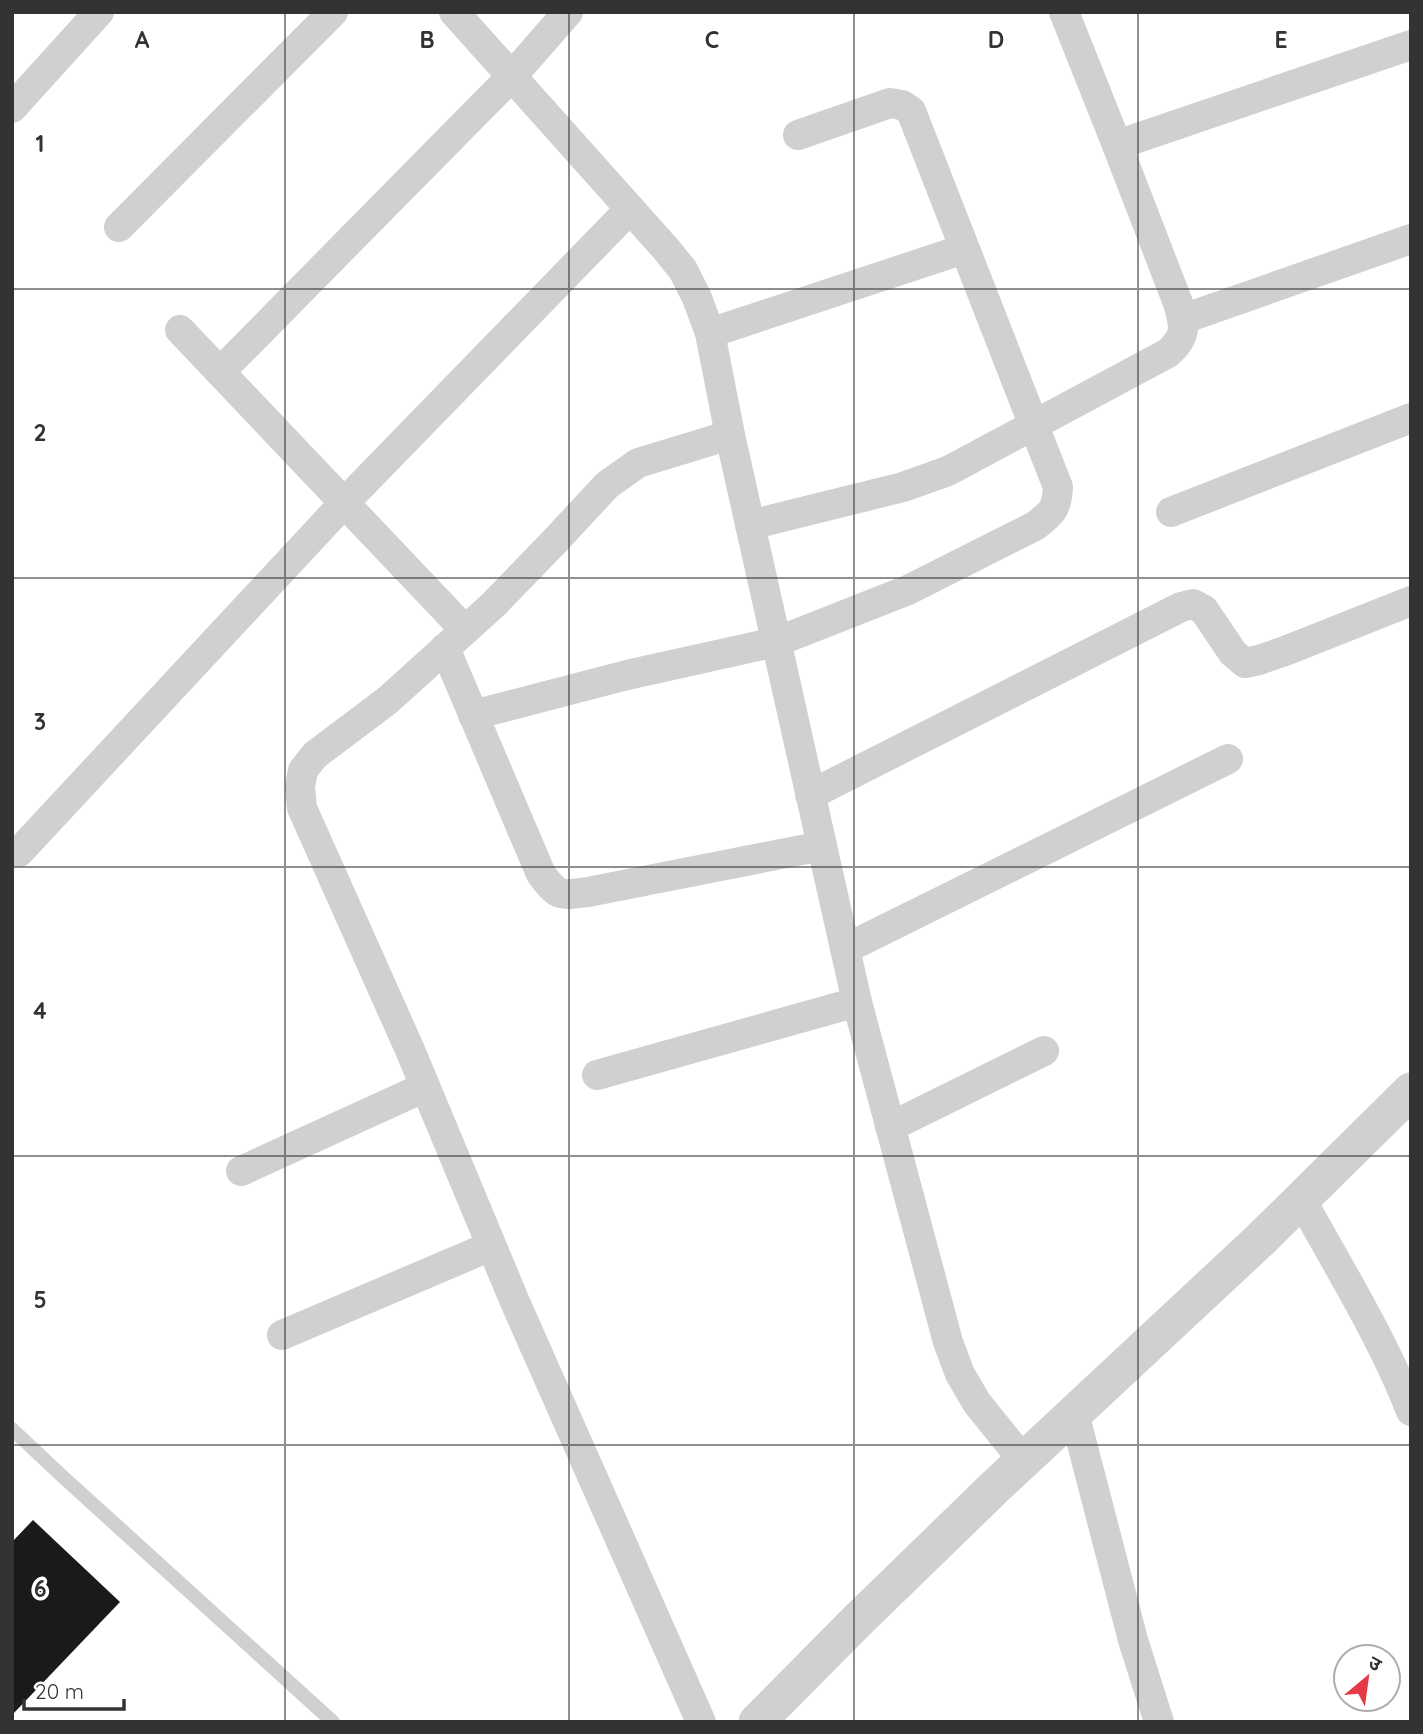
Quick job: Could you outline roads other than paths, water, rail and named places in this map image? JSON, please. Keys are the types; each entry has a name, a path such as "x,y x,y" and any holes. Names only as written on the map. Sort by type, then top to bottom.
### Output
{"street":[{"path":"12,107 99,12"},
{"path":"119,227 333,12"},
{"path":"454,12 683,270 697,298 710,333 730,435 857,1002 948,1342 960,1374 977,1403 1023,1460"},
{"path":"220,372 512,76 568,12"},
{"path":"750,525 904,487 948,471 1168,353 1180,342 1183,319 1178,303 1063,12"},
{"path":"1117,145 1411,45"},
{"path":"473,715 627,675 776,642 908,590 1035,526 1049,515 1057,503 1058,487 911,111 902,105 890,103 798,135"},
{"path":"19,852 345,502 630,209"},
{"path":"1183,319 1411,239"},
{"path":"710,333 964,249"},
{"path":"180,330 345,502 455,639 473,715 541,874 553,890 564,895 601,890 822,846"},
{"path":"1171,512 1411,418"},
{"path":"701,1722 302,808 300,787 303,770 315,755 388,700 494,604 607,485 638,463 730,435"},
{"path":"810,795 1181,607 1193,604 1204,610 1233,653 1245,663 1285,651 1411,601"},
{"path":"845,949 1228,759"},
{"path":"597,1075 857,1002"},
{"path":"890,1127 1044,1051"},
{"path":"241,1171 425,1087"},
{"path":"757,1722 1023,1460 1260,1240 1411,1091"},
{"path":"1301,1199 1357,1299 1411,1411"},
{"path":"282,1335 491,1246"},
{"path":"1074,1413 1133,1640 1158,1722"}],"lane":[{"path":"12,1429 333,1722"}]}
